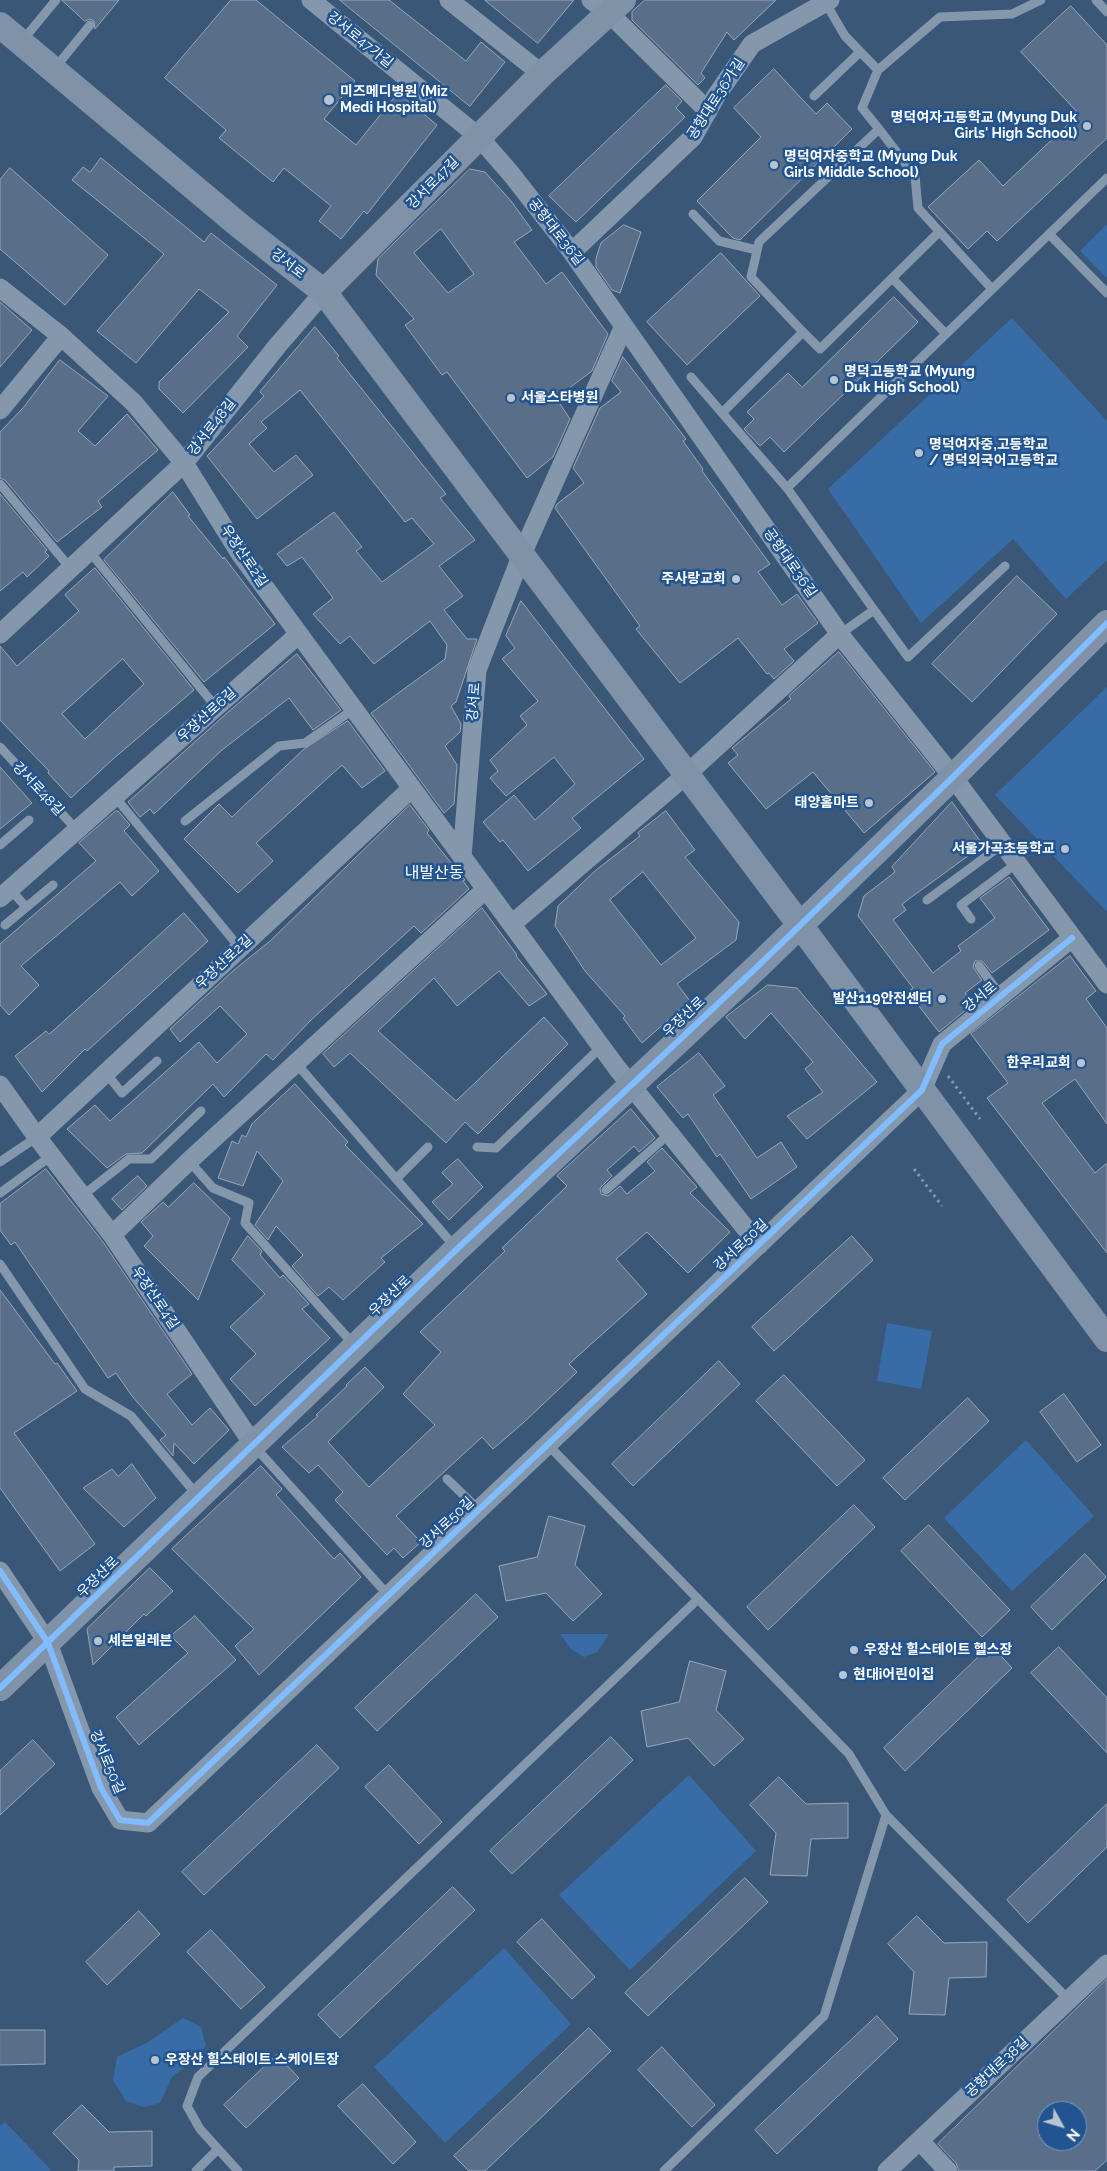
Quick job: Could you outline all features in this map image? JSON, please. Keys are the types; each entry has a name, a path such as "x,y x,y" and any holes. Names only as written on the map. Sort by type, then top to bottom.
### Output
{"street":[{"name":"강서로47가길","path":"311,0 480,137"},
{"path":"449,0 542,74"},
{"name":"공항대로36가길","path":"572,252 694,137 708,111 752,44 826,0"},
{"name":"강서로47길","path":"324,292 480,137 608,4 708,111"},
{"name":"강서로","path":"0,25 240,226 324,292 800,925 1107,1339"},
{"name":"공항대로36길","path":"480,137 572,252 840,634 953,777 1107,984"},
{"name":"우장산로2길","path":"0,288 62,336 134,403 184,463 241,555 630,1085"},
{"name":"강서로48길","path":"0,634 184,463 278,344 324,292"},
{"name":"강서로","path":"462,857 477,670 522,554 624,326"},
{"path":"0,410 62,336"},
{"path":"800,925 953,777 1107,623"},
{"name":"우장산로6길","path":"5,893 299,634"},
{"path":"512,924 687,774 840,634"},
{"name":"우장산로2길","path":"37,1137 412,788"},
{"path":"112,1235 189,1161 486,889"},
{"name":"우장산로","path":"0,1688 456,1249 800,925"},
{"name":"강서로","path":"922,1090 942,1044 1072,938"},
{"name":"우장산로4길","path":"0,1085 51,1156 112,1235 253,1444"},
{"path":"630,1085 759,1245"},
{"name":"강서로50길","path":"48,1643 101,1788 120,1820 148,1823 922,1090"},
{"path":"0,1571 48,1643"},
{"name":"공항대로38길","path":"887,2171 1107,1964"},
{"path":"920,2140 948,2171"}],"lane":[{"path":"21,43 56,0"},
{"path":"826,0 845,36 878,70"},
{"path":"992,289 918,208 915,176 862,108 878,70 940,17 1012,14 1041,0"},
{"path":"1096,0 1107,12"},
{"path":"54,70 90,25"},
{"path":"814,96 860,52"},
{"path":"879,129 759,242 751,276 820,349 939,232"},
{"path":"787,488 1107,178"},
{"path":"693,214 719,240 757,250"},
{"path":"1049,234 1107,293"},
{"path":"892,278 946,334"},
{"path":"722,413 802,332"},
{"path":"691,377 787,488 908,657 1005,566"},
{"path":"0,484 71,569"},
{"path":"90,552 216,707"},
{"path":"840,634 874,610"},
{"path":"185,822 279,746 305,743 354,709"},
{"name":"강서로48길","path":"0,747 77,830"},
{"path":"115,797 239,947"},
{"path":"0,845 29,820"},
{"path":"927,900 1003,844"},
{"path":"971,919 961,905 1017,863"},
{"path":"5,925 53,885"},
{"path":"5,893 26,908"},
{"path":"979,966 1001,996"},
{"path":"477,1147 496,1148 601,1047"},
{"path":"106,1073 122,1093 157,1061"},
{"path":"296,1063 456,1249"},
{"path":"82,1196 129,1159 150,1159 201,1111"},
{"path":"606,1190 669,1134"},
{"path":"0,1162 37,1137"},
{"path":"396,1179 428,1148"},
{"path":"0,1193 51,1156"},
{"path":"189,1161 213,1188 249,1204 245,1223 355,1346"},
{"path":"0,1264 86,1389 131,1416 198,1497"},
{"path":"253,1444 388,1595"},
{"path":"548,1445 849,1754 886,1815 1069,2000"},
{"path":"447,1479 479,1510"},
{"path":"238,2171 200,2129 187,2106 198,2077 698,1599"},
{"path":"664,2171 824,2016 886,1815"},
{"path":"196,2171 217,2150"}],"path":[{"path":"948,1076 980,1119"},
{"path":"914,1169 942,1206"}],"shaded area":[{"path":"1107,224 1107,278 1080,251"},
{"path":"1012,318 1107,421 1107,560 1066,599 1013,539 921,623 828,489"},
{"name":"서울가곡초등학교","path":"1107,687 1107,912 995,795"},
{"path":"887,1323 932,1331 921,1389 877,1381"},
{"path":"1026,1440 1094,1516 1012,1591 944,1518"},
{"path":"560,1634 609,1634 597,1652 584,1657 571,1649"},
{"path":"689,1775 756,1851 630,1970 559,1895"},
{"path":"504,1948 571,2024 445,2143 374,2067"},
{"name":"우장산 힐스테이트 스케이트장","path":"183,2018 201,2027 206,2046 191,2062 172,2077 160,2103 144,2107 126,2101 113,2080 117,2057 148,2042"},
{"path":"5,2122 51,2170 0,2171 0,2126"}],"building":[{"path":"62,0 119,0 95,29 94,21 90,19 85,21"},
{"name":"미즈메디병원 (Miz Medi Hospital)","path":"231,0 256,0 355,81 324,119 356,145 398,93 437,125 367,214 364,211 341,239 319,221 331,206 284,168 273,182 219,138 226,130 165,78"},
{"path":"340,0 389,0 466,61 481,42 505,62 470,106"},
{"path":"485,0 574,0 538,43"},
{"path":"645,0 776,0 734,40 727,32 701,73 705,78 698,85 632,20 632,12"},
{"name":"명덕여자고등학교 (Myung Duk Girls' High School)","path":"1071,6 1107,45 1107,138 997,241 987,231 968,249 928,207 979,160 1003,186 1079,114 1021,52"},
{"name":"명덕여자중학교 (Myung Duk Girls Middle School)","path":"774,69 816,114 827,103 852,129 740,240 733,238 697,201 761,137 734,108"},
{"path":"666,85 682,101 676,108 685,117 576,222 549,196"},
{"path":"101,158 204,242 211,233 277,285 237,336 248,347 183,413 159,389 159,382 229,312 199,289 136,363 97,331 164,254 72,180 83,167 90,172"},
{"path":"10,168 108,255 65,305 0,249 0,180"},
{"path":"470,169 485,172 511,201 532,230 514,242 546,284 562,272 608,334 592,371 556,398 570,419 553,457 527,478 447,372 442,375 405,325 414,319 376,275 378,259","holes":["441,229 474,274 448,293 414,253"]},
{"path":"624,225 641,232 620,293 612,290 596,267 596,258 601,243"},
{"path":"721,253 760,296 687,365 647,322"},
{"name":"명덕고등학교 (Myung Duk High School)","path":"894,297 918,322 784,452 770,437 760,446 744,429 754,419 747,412 788,373 802,387"},
{"path":"0,302 32,330 0,367"},
{"path":"315,327 339,356 337,358 446,494 440,498 475,540 439,566 463,596 444,610 467,639 477,639 456,702 451,706 461,724 460,732 445,746 457,765 454,804 444,813 371,713 445,659 447,645 430,621 374,664 350,636 340,644 313,614 333,598 302,557 287,566 277,554 334,512 362,547 356,551 382,582 434,544 412,518 405,522 300,390 261,422 267,428 249,444 274,472 296,455 313,475 257,519 207,456 264,396 260,392"},
{"path":"623,357 686,439 683,441 703,469 702,471 770,564 758,572 782,605 797,594 818,623 784,649 794,661 774,679 769,673 767,674 738,638 680,683 636,629 640,626 555,508 557,504 584,483 573,468 600,408 621,392 612,381"},
{"path":"60,360 108,396 78,431 95,446 127,414 158,450 98,501 102,507 57,542 5,480 0,478 0,432 23,408"},
{"path":"173,492 190,515 188,516 223,559 224,557 275,624 204,682 104,560"},
{"path":"0,494 47,550 45,552 49,556 27,577 23,572 0,591"},
{"path":"95,568 194,690 113,759 71,798 48,773 49,771 0,720 0,646 17,666 79,611 65,595","holes":["123,659 144,684 85,739 62,714"]},
{"path":"1017,576 1057,614 972,702 932,664"},
{"path":"521,601 644,759 572,818 581,828 528,871 503,840 500,842 483,822 514,795 535,820 575,784 554,757 506,796 490,778 498,771 490,760 527,725 520,716 538,701 502,659 515,648 506,636"},
{"path":"839,652 935,772 864,833 813,772 766,809 728,763 738,755 732,748 791,699 789,696"},
{"path":"297,654 341,710 313,730 289,698 222,750 154,814 150,809 140,817 128,802 227,713"},
{"path":"348,721 385,771 362,788 342,765 256,843 273,861 238,893 184,839 219,804 232,817 304,749"},
{"path":"0,767 32,803 0,829"},
{"path":"952,802 983,845 902,904 906,910 893,920 933,973 961,951 958,946 995,918 980,898 1009,877 1049,930 992,973 982,961 975,961 973,967 982,980 965,993 973,1004 939,1032 908,992 913,988 858,916 864,896 895,872 892,867"},
{"path":"410,805 429,830 427,833 465,880 463,881 469,889 421,933 414,926 311,1020 273,1060 266,1054 224,1097 213,1084 142,1153 126,1154 107,1168 67,1129 95,1105 110,1121 199,1042 217,1063 247,1034 220,1006 180,1042 170,1029 234,970 270,941"},
{"path":"116,811 130,825 124,831 159,871 132,896 120,882 21,966 39,985 9,1015 0,1005 0,944 96,861 79,843"},
{"path":"666,811 695,850 685,857 739,922 736,940 677,984 690,1001 642,1043 623,1018 625,1016 585,971 555,926 558,906 596,870 640,836 638,833","holes":["643,872 696,938 661,965 610,900"]},
{"path":"482,908 516,956 547,994 529,1006 499,971 457,1006 434,978 378,1031 456,1101 544,1017 568,1044 478,1134 465,1122 446,1143 350,1053 334,1067 323,1054"},
{"path":"184,913 208,941 87,1051 85,1049 42,1092 15,1056 46,1031 49,1034"},
{"path":"1070,956 1096,991 1086,999 1107,1028 1107,1124 1075,1079 1042,1103 1095,1173 1107,1163 1107,1253 987,1098 1008,1083 971,1034"},
{"path":"768,985 797,988 877,1082 807,1139 787,1116 823,1092 805,1069 813,1062 771,1013 745,1039 726,1017"},
{"path":"699,1053 725,1086 713,1095 757,1158 781,1142 797,1167 751,1199 720,1154 717,1157 688,1114 683,1118 657,1087"},
{"path":"295,1084 348,1142 345,1145 423,1224 381,1258 385,1262 343,1300 329,1287 318,1296 292,1266 303,1255 276,1226 268,1240 255,1225 283,1181 257,1151 243,1186 218,1178 232,1141 238,1144 242,1135 246,1137 252,1124"},
{"path":"631,1109 655,1138 639,1152 634,1146 607,1170 612,1176 600,1188 601,1194 608,1196 620,1186 627,1194 655,1171 647,1162 662,1148 697,1187 690,1193 730,1232 688,1273 647,1232 616,1259 647,1294 569,1364 577,1372 522,1424 493,1449 482,1437 396,1516 421,1542 403,1558 394,1548 387,1555 335,1500 343,1492 318,1465 309,1473 282,1447 318,1416 316,1415 365,1367 384,1387 328,1442 369,1487 435,1425 403,1394 441,1352 420,1332 505,1251 502,1248 567,1186 557,1176"},
{"path":"458,1159 483,1187 449,1220 432,1202 453,1184 442,1173"},
{"path":"46,1169 103,1242 192,1374 167,1394 192,1425 210,1408 229,1430 194,1464 174,1443 173,1456 160,1440 166,1435 132,1396 116,1373 108,1378 15,1242 11,1245 0,1230 0,1204"},
{"path":"138,1176 147,1186 122,1210 112,1199"},
{"path":"194,1183 230,1218 198,1300 144,1246 153,1236 141,1222 163,1202 168,1207"},
{"path":"248,1236 262,1251 260,1255 280,1278 283,1275 309,1304 302,1309 330,1338 255,1406 230,1379 256,1354 230,1327 265,1294 232,1260"},
{"path":"852,1236 873,1260 774,1351 752,1327"},
{"path":"0,1290 77,1391 14,1433 95,1544 60,1571 0,1488"},
{"path":"719,1361 740,1384 633,1486 612,1464"},
{"path":"784,1375 865,1460 837,1486 756,1401"},
{"path":"1064,1394 1101,1445 1077,1462 1040,1412"},
{"path":"968,1398 989,1421 905,1500 883,1478"},
{"path":"132,1464 156,1498 124,1527 83,1488 112,1469 118,1476"},
{"path":"261,1466 282,1489 276,1495 334,1559 340,1553 361,1577 259,1675 235,1646 254,1629 172,1549"},
{"path":"854,1505 875,1527 768,1630 747,1607"},
{"path":"549,1516 585,1526 575,1565 602,1594 573,1621 546,1593 506,1601 499,1566 537,1557"},
{"path":"929,1525 1010,1610 982,1637 901,1551"},
{"path":"1085,1554 1106,1577 1052,1630 1031,1607"},
{"path":"150,1568 173,1591 146,1616 144,1614 93,1665 87,1629"},
{"path":"476,1594 498,1617 377,1731 355,1708"},
{"path":"195,1616 236,1660 139,1745 116,1717 188,1653 171,1636"},
{"path":"991,1645 1012,1668 905,1771 884,1748"},
{"path":"1059,1647 1107,1698 1107,1753 1031,1673"},
{"path":"690,1661 726,1671 716,1710 744,1739 714,1766 688,1738 647,1747 641,1711 679,1702"},
{"path":"611,1737 633,1760 512,1874 490,1851"},
{"path":"33,1740 55,1764 0,1815 0,1771"},
{"path":"317,1745 339,1768 204,1895 182,1872"},
{"path":"389,1765 442,1822 419,1844 365,1787"},
{"path":"779,1777 806,1804 848,1803 848,1838 811,1839 807,1876 770,1875 776,1833 750,1805"},
{"path":"1107,1804 1107,1847 1028,1923 1007,1900"},
{"path":"745,1878 768,1902 648,2016 625,1993"},
{"path":"453,1887 475,1910 340,2038 318,2015"},
{"path":"139,1911 160,1934 107,1985 86,1962"},
{"path":"917,1916 944,1943 987,1942 986,1977 949,1978 945,2015 909,2014 914,1972 888,1944"},
{"path":"542,1919 595,1977 572,1999 517,1942"},
{"path":"211,1930 265,1987 241,2009 187,1952"},
{"path":"1107,1979 1107,2160 1095,2171 959,2171 956,2163 938,2144"},
{"path":"877,2016 898,2039 777,2154 755,2130"},
{"path":"589,2028 611,2051 485,2171 469,2171 454,2156"},
{"path":"0,2030 45,2030 45,2064 0,2065"},
{"path":"662,2047 715,2105 692,2127 638,2070"},
{"path":"277,2055 299,2078 246,2128 224,2105"},
{"path":"363,2084 416,2142 393,2164 338,2106"},
{"path":"82,2105 109,2132 152,2131 152,2166 114,2167 114,2171 78,2171 79,2160 53,2133"}],"cycle path":[{"path":"0,1688 457,1249 757,967 953,777 1107,623"},
{"path":"0,1571 48,1643 101,1788 120,1820 148,1823 922,1090 942,1044 1072,938"}],"place":[{"name":"미즈메디병원 (Miz Medi Hospital)","path":"329,100"},
{"name":"명덕여자고등학교 (Myung Duk Girls' High School)","path":"1087,126"},
{"name":"명덕여자중학교 (Myung Duk Girls Middle School)","path":"774,165"},
{"name":"명덕고등학교 (Myung Duk High School)","path":"834,380"},
{"name":"서울스타병원","path":"511,398"},
{"name":"명덕여자중,고등학교 / 명덕외국어고등학교","path":"919,453"},
{"name":"주사랑교회","path":"736,579"},
{"name":"태양홈마트","path":"869,803"},
{"name":"서울가곡초등학교","path":"1065,849"},
{"name":"발산119안전센터","path":"942,999"},
{"name":"한우리교회","path":"1081,1063"},
{"name":"세븐일레븐","path":"98,1641"},
{"name":"우장산 힐스테이트 헬스장","path":"854,1650"},
{"name":"현대i어린이집","path":"843,1675"},
{"name":"우장산 힐스테이트 스케이트장","path":"155,2060"}],"district":[{"name":"내발산동","path":"434,873"}]}
